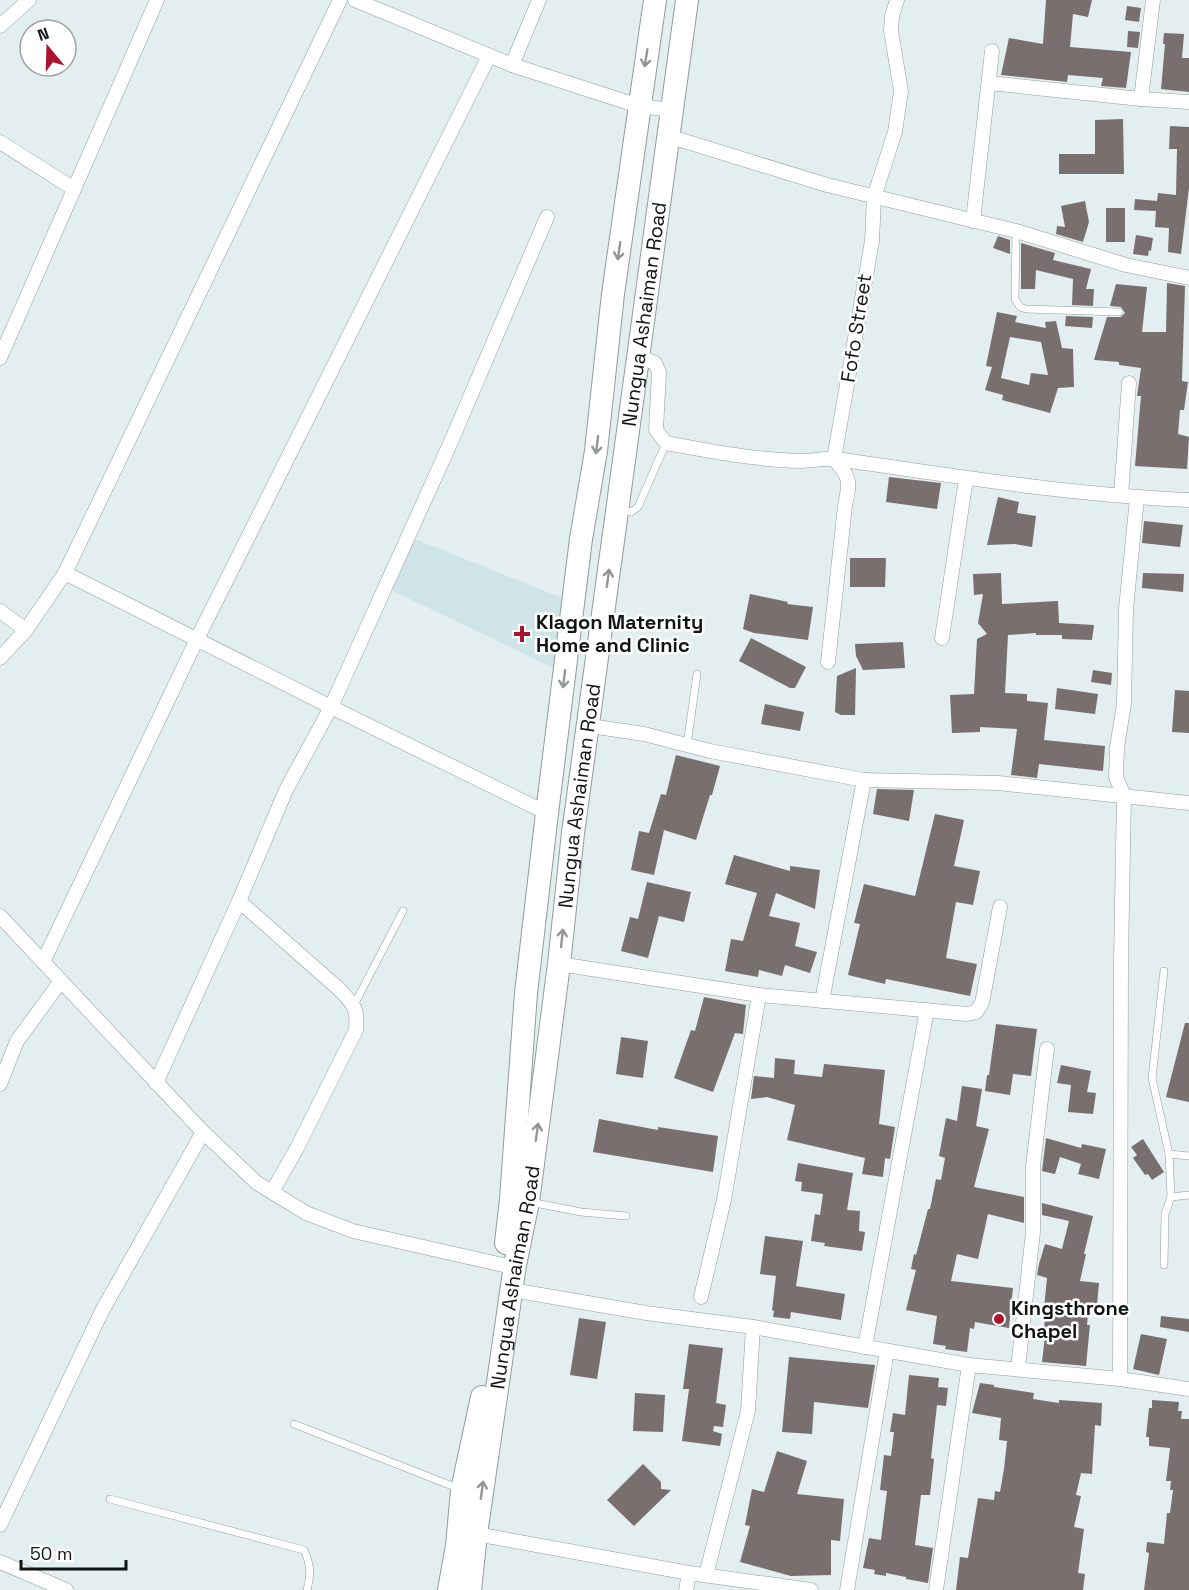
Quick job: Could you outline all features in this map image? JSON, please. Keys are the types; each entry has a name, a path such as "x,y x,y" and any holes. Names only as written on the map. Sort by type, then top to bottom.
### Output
{"main road":[{"name":"Nungua Ashaiman Road","path":"470,1590 476,1534 512,1290 509,1265 511,1199 526,993 581,539 596,451 613,294 655,0"},
{"name":"Nungua Ashaiman Road","path":"449,1590 457,1546 462,1490 509,1265 528,1202 559,964 573,833 687,0"}],"street":[{"path":"0,26 29,0"},
{"path":"0,358 157,0"},
{"path":"0,657 26,630 65,573 340,0"},
{"path":"355,0 512,65 639,106 672,110"},
{"path":"512,65 539,0"},
{"name":"Fofo Street","path":"834,459 872,241 874,197 895,132 900,91 891,31 892,16 897,0"},
{"path":"1141,99 1153,0"},
{"path":"973,221 992,51"},
{"path":"43,962 197,639 489,56"},
{"path":"989,83 1189,102"},
{"path":"668,136 874,197 1016,231 1126,265 1189,278"},
{"path":"0,142 74,189"},
{"path":"156,1083 239,901 286,790 331,707 450,444 547,217"},
{"path":"638,356 655,363 659,372 656,430 666,443 727,454 801,461 834,459 966,479 1137,498 1189,500"},
{"path":"1121,495 1129,383"},
{"path":"828,662 845,506 850,485 845,472 834,459"},
{"path":"942,638 966,479"},
{"path":"1120,1379 1120,993 1124,796 1116,777 1117,747 1124,704 1126,609 1137,498"},
{"path":"65,573 547,813"},
{"path":"0,611 26,630"},
{"path":"590,721 597,727 644,734 687,745 864,780 998,783 1189,802"},
{"path":"822,1001 864,780"},
{"path":"239,901 354,1005 357,1014 356,1030 297,1148 272,1192"},
{"path":"559,964 759,994 967,1014 976,1012 982,1003 1000,907"},
{"path":"0,916 203,1132 257,1183 306,1213 353,1231 509,1265"},
{"path":"0,1084 17,1041 60,981"},
{"path":"701,1297 724,1200 759,994"},
{"path":"865,1347 927,1010"},
{"path":"1018,1368 1033,1232 1033,1166 1047,1049"},
{"path":"0,1525 102,1311 203,1132"},
{"path":"512,1290 646,1313 753,1327 969,1365 1120,1379 1189,1389"},
{"path":"706,1575 748,1411 753,1327"},
{"path":"847,1590 887,1351"},
{"path":"936,1590 969,1365"},
{"path":"476,1534 689,1573 811,1590"},
{"path":"0,1562 66,1590"},
{"path":"686,1590 689,1573"}],"lane":[{"path":"1016,231 1015,299 1020,307 1119,312"},
{"path":"617,509 631,512 638,507 666,443"},
{"path":"687,745 697,674"},
{"path":"354,1005 404,911"},
{"path":"1164,971 1152,1078 1168,1154 1171,1197 1165,1214 1164,1265"},
{"path":"1168,1154 1189,1156"},
{"path":"1171,1197 1189,1195"},
{"path":"528,1202 581,1212 626,1216"},
{"path":"294,1424 462,1490"},
{"path":"110,1500 304,1550 309,1560 311,1574 307,1590"}],"shaded area":[{"name":"Klagon Maternity Home and Clinic","path":"415,539 565,599 558,670 391,590"}],"building":[{"path":"1046,0 1092,0 1088,17 1073,14 1070,47 1131,52 1126,88 1101,86 1103,78 1068,75 1067,82 1001,75 1009,38 1043,44"},
{"path":"1127,6 1141,8 1139,22 1125,20"},
{"path":"1128,31 1140,32 1138,48 1127,47"},
{"path":"1164,33 1184,34 1182,58 1189,58 1189,92 1161,89"},
{"path":"1123,119 1124,174 1059,174 1059,154 1095,154 1095,120"},
{"path":"1170,126 1189,127 1189,188 1181,254 1168,252 1169,228 1155,227 1156,211 1134,210 1135,199 1157,201 1158,193 1176,195 1177,149 1169,149"},
{"path":"1085,201 1089,222 1083,242 1056,234 1057,226 1065,227 1061,206"},
{"path":"1106,208 1125,208 1125,242 1106,242"},
{"path":"1136,235 1153,238 1148,256 1133,254"},
{"path":"998,236 1010,240 1010,254 993,248"},
{"path":"1021,243 1055,253 1053,260 1091,269 1086,289 1094,289 1093,306 1072,305 1073,279 1036,270 1035,289 1021,289"},
{"path":"1167,283 1185,286 1182,381 1188,382 1184,410 1180,410 1178,434 1189,437 1187,469 1135,466 1141,396 1137,396 1141,368 1119,365 1119,362 1094,360 1107,317 1121,317 1125,313 1121,307 1110,306 1116,284 1147,287 1142,332 1166,332"},
{"path":"997,312 1017,316 1015,322 1046,328 1045,322 1056,321 1062,348 1073,349 1074,387 1058,388 1050,413 1002,400 1003,395 985,390 992,367 986,366","holes":["1010,337 1041,342 1048,375 1031,373 1029,385 1001,378"]},
{"path":"1066,316 1093,317 1092,328 1065,326"},
{"path":"889,477 941,483 937,509 886,502"},
{"path":"998,497 1019,502 1017,513 1036,516 1032,547 1015,544 987,545"},
{"path":"1144,521 1183,525 1180,547 1142,543"},
{"path":"850,558 886,558 885,587 850,587"},
{"path":"1001,573 1002,604 1058,601 1059,623 1094,625 1092,640 1062,639 1062,635 1036,635 1036,633 1008,635 1005,693 1027,694 1027,701 1048,703 1044,740 1105,746 1103,771 1039,764 1037,778 1011,775 1017,729 980,727 980,732 952,733 950,695 974,694 977,639 987,634 978,623 983,594 974,595 973,574"},
{"path":"1143,573 1184,574 1183,592 1142,588"},
{"path":"750,594 788,602 787,604 813,607 808,640 754,633 743,629"},
{"path":"751,638 806,667 795,688 790,688 739,661"},
{"path":"903,642 905,668 863,670 856,656 855,644"},
{"path":"856,668 855,715 841,715 835,712 837,676"},
{"path":"1093,670 1112,673 1111,685 1091,682"},
{"path":"1057,688 1098,694 1095,714 1055,709"},
{"path":"1175,690 1189,691 1189,733 1172,732"},
{"path":"765,704 804,712 800,731 761,724"},
{"path":"676,755 720,766 696,840 664,830 654,875 631,870 639,831 649,833 661,794 666,795"},
{"path":"877,789 914,790 909,821 873,814"},
{"path":"935,814 964,820 954,866 980,871 973,905 956,902 946,958 977,964 970,996 886,979 885,984 848,975 860,924 854,923 864,884 915,896"},
{"path":"734,855 790,871 790,866 820,870 815,909 776,893 769,916 800,923 795,946 817,952 810,973 785,965 782,976 759,970 758,977 725,971 731,939 743,941 757,893 725,884"},
{"path":"647,882 691,892 684,922 659,916 648,958 621,951 630,917 638,919"},
{"path":"704,997 746,1005 743,1034 735,1033 713,1092 674,1078 691,1030 695,1031"},
{"path":"1185,1023 1189,1023 1189,1102 1166,1097"},
{"path":"996,1024 1037,1029 1031,1076 1013,1074 1010,1095 985,1091"},
{"path":"621,1037 648,1041 643,1078 616,1074"},
{"path":"775,1058 795,1060 794,1074 822,1077 824,1064 885,1070 879,1124 895,1127 890,1159 885,1158 883,1177 862,1174 865,1158 787,1140 795,1105 767,1097 751,1099 754,1076 774,1078"},
{"path":"1061,1065 1091,1071 1087,1092 1096,1093 1093,1114 1068,1112 1071,1085 1057,1083"},
{"path":"962,1086 982,1089 976,1126 989,1129 974,1187 1024,1197 1024,1223 988,1214 978,1259 957,1254 951,1281 1013,1288 1009,1328 975,1322 974,1329 970,1328 967,1352 945,1349 946,1346 933,1344 937,1316 906,1310 916,1270 911,1269 914,1254 916,1255 928,1209 930,1209 936,1179 941,1180 945,1158 939,1156 946,1118 957,1121"},
{"path":"599,1119 658,1130 658,1127 718,1136 713,1172 593,1152"},
{"path":"1046,1138 1081,1148 1082,1144 1106,1149 1099,1179 1078,1174 1081,1164 1060,1157 1055,1174 1042,1171"},
{"path":"1143,1139 1164,1172 1152,1180 1148,1174 1145,1175 1133,1158 1137,1155 1131,1147"},
{"path":"798,1163 853,1173 847,1210 860,1211 859,1231 865,1232 862,1251 824,1246 825,1243 811,1241 815,1214 820,1215 823,1194 801,1191 802,1182 795,1181"},
{"path":"1042,1203 1093,1216 1080,1281 1099,1283 1097,1305 1089,1304 1087,1325 1090,1325 1086,1366 1042,1362 1046,1328 1044,1328 1046,1308 1044,1308 1047,1278 1037,1275 1039,1264 1045,1244 1062,1249 1069,1221 1042,1215"},
{"path":"765,1236 803,1241 796,1286 845,1294 841,1320 791,1312 790,1319 773,1317 776,1276 760,1274"},
{"path":"1161,1316 1189,1319 1189,1332 1160,1327"},
{"path":"579,1318 606,1322 597,1379 570,1375"},
{"path":"1141,1334 1167,1339 1159,1375 1133,1369"},
{"path":"689,1344 723,1348 716,1403 726,1405 723,1427 714,1426 713,1431 722,1434 720,1446 682,1441 689,1389 683,1389"},
{"path":"789,1357 875,1365 868,1408 814,1402 812,1434 782,1432"},
{"path":"909,1375 939,1378 938,1387 948,1388 946,1406 937,1405 931,1458 934,1459 930,1495 921,1495 915,1545 933,1548 928,1583 886,1573 886,1576 874,1574 875,1570 863,1568 869,1538 881,1540 887,1491 880,1490 884,1455 891,1456 894,1432 890,1432 893,1413 905,1415"},
{"path":"980,1383 1034,1393 1033,1399 1059,1403 1059,1400 1102,1403 1101,1426 1095,1425 1092,1474 1081,1473 1076,1495 1081,1496 1074,1527 1084,1529 1078,1573 1085,1574 1083,1590 956,1590 960,1557 968,1558 978,1498 994,1500 995,1491 1000,1492 1004,1469 1007,1441 999,1440 1001,1418 972,1413"},
{"path":"635,1393 665,1395 663,1432 633,1431"},
{"path":"1152,1400 1179,1402 1178,1411 1182,1411 1181,1419 1189,1419 1189,1590 1144,1590 1149,1553 1146,1552 1147,1542 1164,1544 1167,1513 1170,1513 1173,1490 1170,1490 1171,1481 1166,1481 1170,1448 1149,1446 1149,1437 1146,1437"},
{"path":"777,1451 807,1461 797,1494 844,1499 840,1541 831,1540 831,1575 791,1576 740,1562 750,1526 745,1525 752,1489 764,1492"},
{"path":"643,1464 661,1482 661,1489 671,1490 634,1526 607,1500"}],"place":[{"name":"Klagon Maternity Home and Clinic","path":"522,634"},
{"name":"Kingsthrone Chapel","path":"999,1319"}]}
